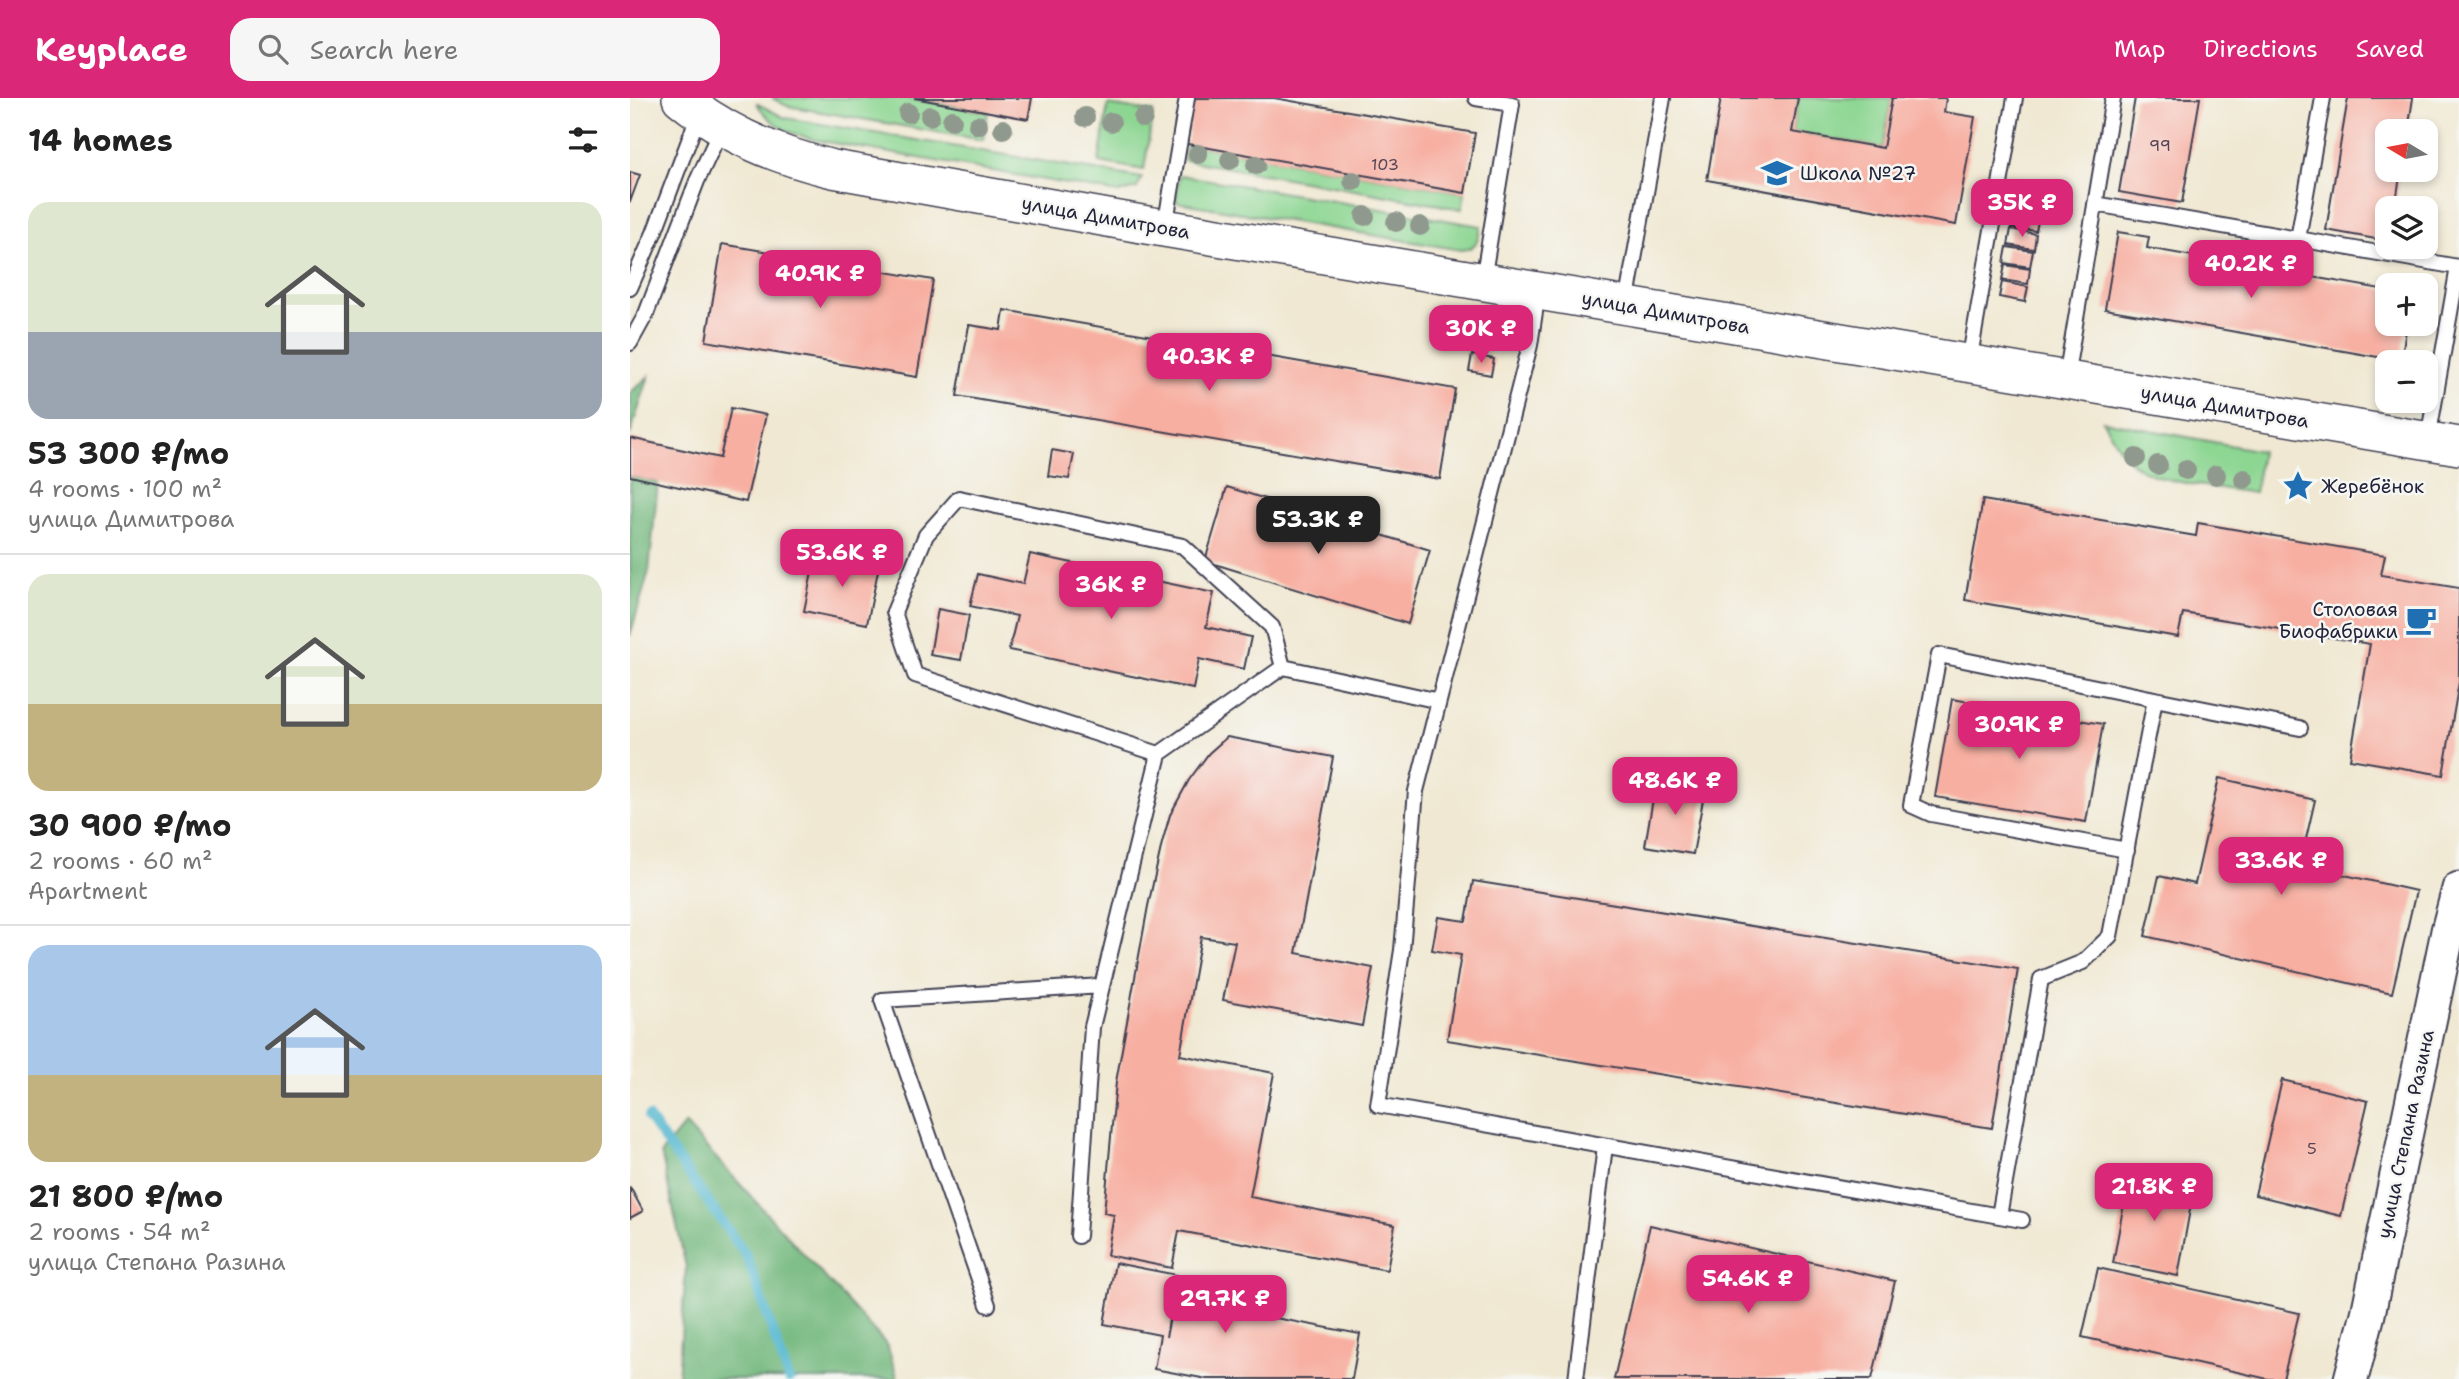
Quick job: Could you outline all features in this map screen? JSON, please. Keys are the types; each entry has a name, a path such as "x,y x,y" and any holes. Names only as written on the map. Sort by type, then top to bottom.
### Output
{"main road":[{"name":"улица Димитрова","path":"701,113 766,149 796,161 1164,228 2443,443"}],"street":[{"name":"улица Степана Разина","path":"2351,1379 2368,1314 2459,889"}],"lane":[{"path":"1164,228 1187,98"},
{"path":"1476,98 1513,104 1482,281"},
{"path":"1626,306 1663,98"},
{"path":"1968,363 2015,98"},
{"path":"2066,379 2113,98"},
{"path":"2298,239 2323,98"},
{"path":"630,288 701,113"},
{"path":"630,343 646,314 697,181 701,113"},
{"path":"2095,204 2458,267 2443,443"},
{"path":"1538,291 1530,345 1416,791 1402,950 1378,1105 2022,1220"},
{"path":"1159,754 915,675 894,612 926,535 959,498 1183,545 1272,627 1283,667"},
{"path":"2127,850 1931,814 1911,805 1939,655 2300,728"},
{"path":"1078,1236 1092,1027 1159,754 1283,667 1439,701"},
{"path":"1998,1216 2041,979 2083,962 2110,936 2155,699"},
{"path":"988,1305 881,1000 1102,986"},
{"path":"1576,1379 1605,1146"}],"green space":[{"path":"772,98 906,98 988,112 983,140 787,106"},
{"path":"1798,98 1892,98 1883,148 1792,132"},
{"path":"756,103 785,118 1142,178 1137,188 1119,193 816,140 782,128"},
{"path":"1108,105 1153,112 1144,170 1099,162"},
{"path":"1187,144 1465,193 1462,209 1184,160"},
{"path":"1180,175 1481,226 1474,246 1461,250 1176,202"},
{"path":"649,376 630,435 630,393"},
{"path":"2103,421 2261,451 2255,493 2178,482 2149,473 2139,468 2118,447"},
{"path":"630,476 658,482 649,571 630,636"},
{"path":"685,1124 887,1345 898,1379 678,1379 686,1267 661,1153"}],"building":[{"path":"914,98 1032,98 1028,119"},
{"path":"1194,98 1274,98 1475,133 1465,193 1187,144"},
{"path":"1721,98 1798,98 1792,132 1883,148 1892,98 1946,98 1944,112 1975,117 1956,225 1707,180"},
{"path":"2135,98 2200,98 2182,203 2119,192"},
{"path":"2348,98 2413,98 2410,119 2375,119 2375,182 2399,182 2397,196 2375,196 2375,239 2326,230"},
{"path":"630,172 640,175 630,202"},
{"path":"2017,188 2044,193 2041,209 2014,205"},
{"path":"2014,206 2040,211 2036,231 2011,227"},
{"path":"2011,229 2036,234 2034,249 2008,245"},
{"path":"2118,232 2149,237 2147,248 2375,288 2375,336 2405,336 2403,350 2375,350 2375,356 2105,309"},
{"path":"722,244 933,280 917,377 706,341"},
{"path":"2007,247 2033,251 2030,267 2004,263"},
{"path":"2005,265 2030,269 2028,284 2002,280"},
{"path":"2002,282 2028,287 2025,302 1999,297"},
{"path":"1004,310 1455,389 1440,479 957,396 969,325 1001,330"},
{"path":"1472,355 1494,359 1491,375 1469,371"},
{"path":"731,408 766,415 746,502 630,476 630,438 720,458"},
{"path":"1052,450 1074,454 1069,479 1048,476"},
{"path":"1227,487 1430,550 1408,624 1205,561"},
{"path":"1983,500 2196,536 2198,523 2385,555 2381,575 2459,588 2459,682 2443,775 2350,759 2370,644 2183,613 2178,637 1965,600"},
{"path":"816,553 879,566 867,624 804,611"},
{"path":"1030,554 1214,593 1206,627 1251,637 1244,669 1199,659 1193,689 1009,650 1017,616 970,606 978,574 1023,584"},
{"path":"938,609 969,615 961,660 930,655"},
{"path":"1952,699 2103,724 2086,822 1935,797"},
{"path":"1227,737 1333,757 1296,953 1373,968 1362,1026 1223,1000 1235,942 1201,937 1180,1055 1274,1073 1250,1197 1395,1225 1387,1270 1179,1231 1172,1268 1107,1255 1114,1215 1104,1213 1116,1082 1162,843 1170,815 1189,780 1209,753"},
{"path":"2219,778 2315,800 2300,865 2416,891 2392,993 2145,936 2159,876 2195,884"},
{"path":"1656,781 1705,789 1693,854 1645,846"},
{"path":"1473,881 2018,969 1992,1128 1447,1040 1461,955 1432,950 1438,917 1466,921"},
{"path":"2282,1080 2368,1101 2341,1216 2255,1195"},
{"path":"2130,1170 2195,1182 2178,1276 2113,1263"},
{"path":"630,1187 643,1211 630,1218"},
{"path":"1650,1225 1895,1281 1872,1379 1614,1379"},
{"path":"1115,1263 1177,1275 1166,1337 1174,1299 1360,1334 1352,1379 1207,1379 1154,1369 1160,1335 1104,1324"},
{"path":"2098,1268 2299,1313 2283,1379 2268,1379 2082,1337"}],"waterway":[{"path":"648,1117 747,1257 789,1379"}],"place":[{"name":"Школа №27","path":"1777,173"},
{"name":"Жеребёнок","path":"2298,486"},
{"name":"Столовая Биофабрики","path":"2421,620"}]}
